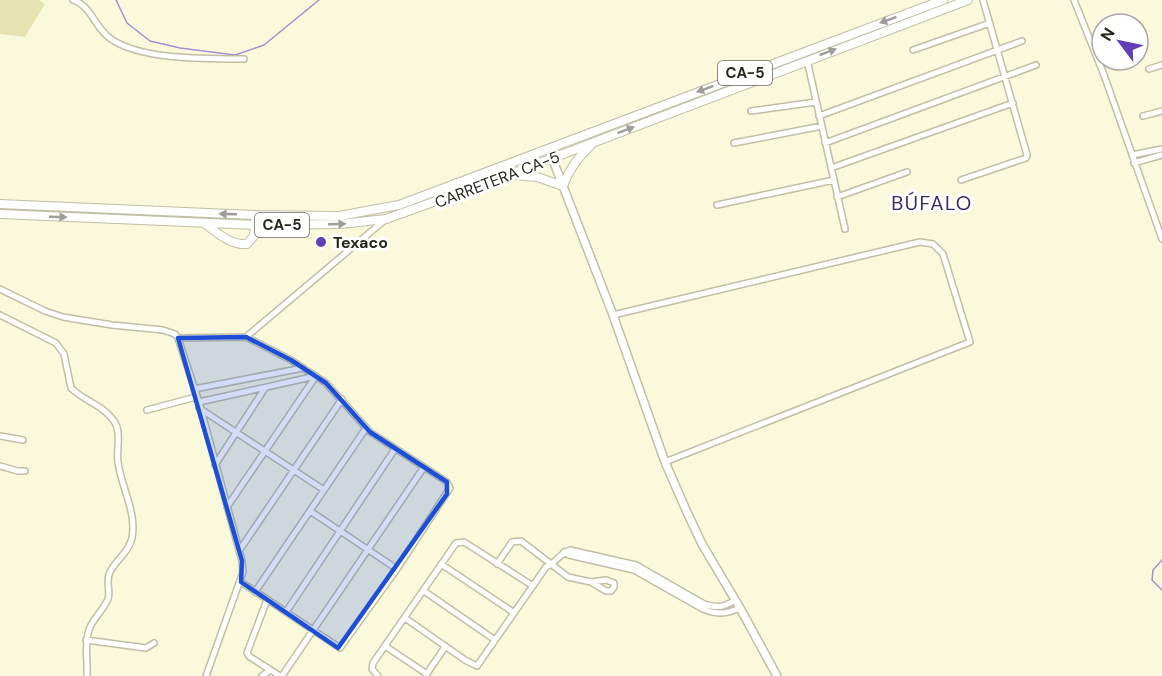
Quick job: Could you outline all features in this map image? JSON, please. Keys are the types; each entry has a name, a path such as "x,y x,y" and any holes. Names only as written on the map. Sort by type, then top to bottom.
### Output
{"highway":[{"name":"CARRETERA CA-5","path":"0,214 256,225 340,224 386,219 508,175 550,154 725,81 943,0"},
{"path":"943,9 944,4 953,0"},
{"name":"CARRETERA CA-5","path":"0,204 255,215 339,216 399,205 550,154 594,142 968,0"},
{"path":"508,175 537,177 563,186 567,173 576,160 594,142"},
{"path":"202,222 235,244 242,245 251,241 254,236 255,215"}],"main road":[{"path":"550,154 613,315 665,462 702,544 777,676"}],"street":[{"path":"73,0 86,8 109,38 125,46 185,58 243,59"},
{"path":"961,180 1027,157 983,0"},
{"path":"1074,0 1104,75 1162,238"},
{"path":"914,50 990,23"},
{"path":"819,116 1022,41"},
{"path":"807,60 845,229"},
{"path":"825,143 1036,65"},
{"path":"751,111 816,102"},
{"path":"831,168 1012,103"},
{"path":"1143,116 1162,111"},
{"path":"734,143 822,126"},
{"path":"1132,155 1162,149"},
{"path":"1134,163 1162,155"},
{"path":"837,197 907,172"},
{"path":"717,205 834,180"},
{"path":"246,337 386,219"},
{"path":"613,315 920,242 933,244 943,254 970,342 665,462"},
{"path":"0,289 45,311 63,317 163,330 175,334 178,338 198,402 243,572 206,676"},
{"path":"0,315 56,343 64,354 71,387 76,393 107,413 118,428 116,452 123,487 132,513 132,539 122,558 109,573 109,597 101,613 89,628 86,640 87,676"},
{"path":"178,338 246,337 303,368 326,383 366,428 447,482 450,488 342,647 336,647 241,582"},
{"path":"194,389 303,368"},
{"path":"147,410 198,402 316,376"},
{"path":"227,507 316,376"},
{"path":"215,465 265,388"},
{"path":"239,551 342,399"},
{"path":"198,402 324,490"},
{"path":"255,592 366,428"},
{"path":"0,436 23,440"},
{"path":"286,612 395,449"},
{"path":"0,465 25,471"},
{"path":"267,600 247,650 250,657 281,676 424,467"},
{"path":"310,511 397,569"},
{"path":"497,564 510,544 518,540 568,577 591,582"},
{"path":"378,676 373,671 372,665 456,543 462,541 532,586"},
{"path":"405,618 445,647 477,666 546,567 553,564 564,552 570,550 628,562 704,604 722,608 735,600"},
{"path":"564,552 634,570 715,614 723,614 740,608"},
{"path":"441,564 513,612"},
{"path":"424,591 495,640"},
{"path":"86,640 146,648 154,642"},
{"path":"385,646 426,675 445,647"},
{"path":"262,676 270,670"}],"highlighted area":[{"path":"246,337 291,360 326,383 370,432 447,482 447,494 338,648 241,582 242,561 178,338"}],"shaded area":[{"path":"0,0 39,0 45,4 25,37 0,34"}],"waterway":[{"path":"116,0 127,23 150,41 180,48 235,55 264,45 319,0"},
{"path":"1162,560 1153,570 1152,580 1162,590"}],"place":[{"name":"Texaco","path":"321,242"}],"district":[{"name":"BÚFALO","path":"932,203"}]}
